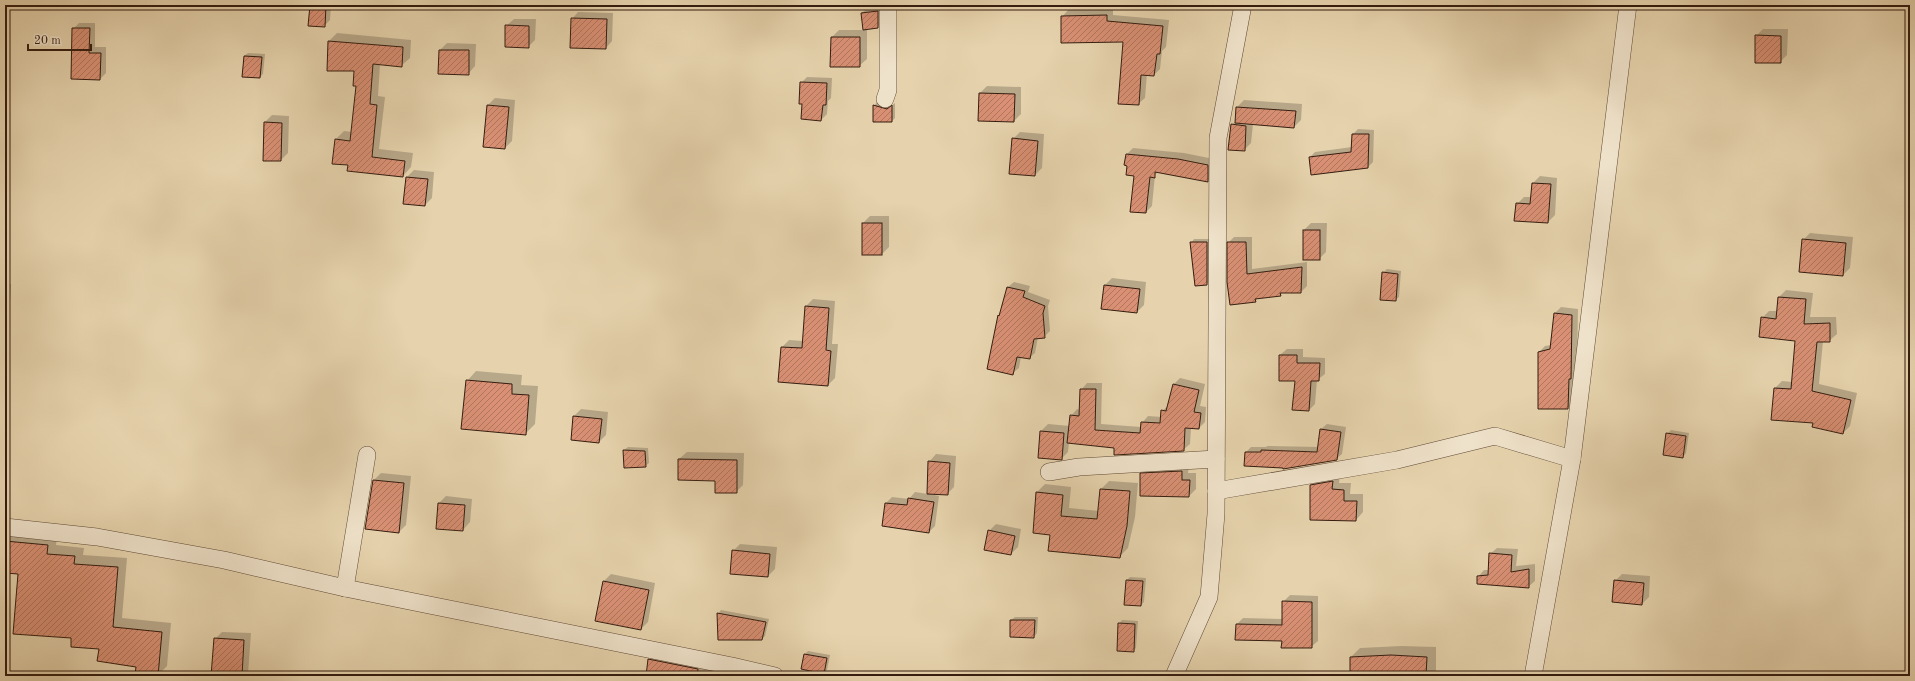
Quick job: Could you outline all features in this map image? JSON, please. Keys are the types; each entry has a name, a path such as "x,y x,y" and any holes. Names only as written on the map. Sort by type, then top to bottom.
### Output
{"street":[{"path":"886,99 888,90 888,5"},
{"path":"1174,676 1209,596 1216,514 1218,138 1242,5"},
{"path":"1533,676 1572,458 1628,5"},
{"path":"1216,491 1397,460 1494,436 1572,458"},
{"path":"345,588 367,455"},
{"path":"1049,472 1079,467 1216,459"},
{"path":"5,527 97,537 217,558 345,588 775,676"}],"building":[{"path":"310,5 326,5 325,27 308,26"},
{"path":"878,11 878,28 863,30 861,13"},
{"path":"1107,15 1107,21 1163,26 1160,54 1157,54 1154,76 1141,75 1139,105 1118,104 1123,42 1061,43 1061,16"},
{"path":"571,18 607,19 606,49 570,48"},
{"path":"505,25 529,26 529,48 505,47"},
{"path":"72,28 90,28 89,53 101,53 100,80 71,79"},
{"path":"1755,35 1781,36 1781,63 1755,63"},
{"path":"831,37 860,37 860,67 830,67"},
{"path":"328,41 403,47 402,67 373,64 370,104 377,105 372,157 405,161 403,177 347,171 348,165 332,164 335,139 350,141 356,86 353,86 354,71 327,71"},
{"path":"439,50 469,50 469,75 438,74"},
{"path":"244,56 262,57 260,78 242,77"},
{"path":"800,82 827,83 826,105 823,105 821,121 801,119 802,104 799,104"},
{"path":"979,93 1015,94 1014,122 978,121"},
{"path":"487,105 509,107 505,149 483,147"},
{"path":"873,105 887,109 892,105 892,122 873,122"},
{"path":"1236,107 1296,111 1294,128 1235,123"},
{"path":"264,122 282,123 281,161 263,161"},
{"path":"1231,124 1246,126 1245,151 1228,150"},
{"path":"1352,134 1369,134 1368,168 1311,175 1309,157 1351,152"},
{"path":"1012,138 1038,141 1035,176 1009,174"},
{"path":"1126,154 1178,159 1208,165 1208,182 1155,172 1155,178 1150,177 1146,213 1130,212 1134,176 1126,175 1127,166 1124,165"},
{"path":"406,177 428,179 425,206 403,204"},
{"path":"1532,183 1551,184 1548,223 1514,221 1516,203 1530,204"},
{"path":"862,223 882,223 882,255 862,255"},
{"path":"1303,230 1320,230 1320,260 1303,260"},
{"path":"1802,239 1846,243 1843,276 1799,272"},
{"path":"1190,242 1207,242 1207,285 1195,286"},
{"path":"1227,242 1246,242 1247,274 1302,267 1301,293 1280,293 1281,296 1255,299 1256,302 1230,305 1227,282"},
{"path":"1382,272 1398,274 1396,301 1380,300"},
{"path":"1104,285 1140,289 1137,313 1101,309"},
{"path":"1007,287 1025,291 1023,297 1045,306 1043,313 1045,338 1034,339 1030,359 1017,357 1013,375 987,369 998,315 999,316"},
{"path":"1778,297 1806,299 1804,324 1830,323 1830,342 1817,342 1812,391 1851,400 1843,434 1812,427 1813,423 1771,420 1774,388 1791,389 1795,341 1759,337 1761,317 1776,319"},
{"path":"805,306 829,308 826,350 831,351 828,386 778,382 781,347 802,348"},
{"path":"1554,313 1572,315 1571,379 1569,379 1568,409 1538,409 1538,352 1550,349"},
{"path":"1279,355 1297,355 1297,363 1320,363 1319,381 1311,381 1309,411 1292,410 1295,381 1279,381"},
{"path":"466,380 512,384 512,394 529,395 526,435 461,429"},
{"path":"1173,384 1199,390 1194,412 1201,413 1199,429 1185,428 1184,451 1114,455 1114,448 1067,443 1070,415 1079,416 1080,389 1096,389 1095,430 1140,433 1141,422 1160,423 1161,410 1166,411"},
{"path":"573,416 602,419 599,443 571,440"},
{"path":"1320,429 1341,432 1337,460 1283,469 1244,466 1245,452 1261,452 1261,450 1317,452"},
{"path":"1040,431 1064,433 1062,460 1038,458"},
{"path":"1666,433 1686,436 1683,458 1663,455"},
{"path":"623,450 645,451 646,467 624,468"},
{"path":"678,459 737,460 737,493 715,493 715,481 678,480"},
{"path":"928,461 950,463 948,495 927,494"},
{"path":"1182,471 1182,480 1190,480 1189,497 1140,496 1140,473"},
{"path":"373,480 404,483 399,533 365,529"},
{"path":"1333,481 1332,489 1344,490 1344,501 1357,501 1356,521 1310,520 1310,485"},
{"path":"1100,489 1130,491 1127,526 1120,558 1048,551 1050,535 1033,533 1036,492 1063,495 1061,516 1097,519"},
{"path":"908,498 934,502 929,533 882,526 885,503 907,505"},
{"path":"438,503 465,505 463,531 436,529"},
{"path":"988,530 1015,536 1011,555 984,550"},
{"path":"5,541 48,545 47,554 75,556 74,564 118,567 113,627 162,632 158,676 135,674 136,667 97,661 99,649 71,647 71,638 13,634 18,574 5,573"},
{"path":"732,550 770,554 768,577 730,574"},
{"path":"1489,553 1512,555 1511,572 1529,569 1529,588 1477,584 1477,576 1488,575"},
{"path":"1126,580 1143,581 1141,606 1124,605"},
{"path":"1614,580 1644,583 1642,605 1612,602"},
{"path":"603,581 649,590 641,630 595,621"},
{"path":"1282,601 1312,602 1312,648 1281,648 1282,641 1235,640 1236,624 1282,625"},
{"path":"717,613 766,622 762,640 718,640"},
{"path":"1010,620 1035,620 1034,638 1010,637"},
{"path":"1118,623 1135,624 1134,652 1117,651"},
{"path":"214,638 244,640 242,676 211,676"},
{"path":"804,654 827,658 824,674 801,669"},
{"path":"1391,655 1427,657 1426,676 1350,676 1350,657"},
{"path":"648,659 698,669 697,676 646,676"}]}
